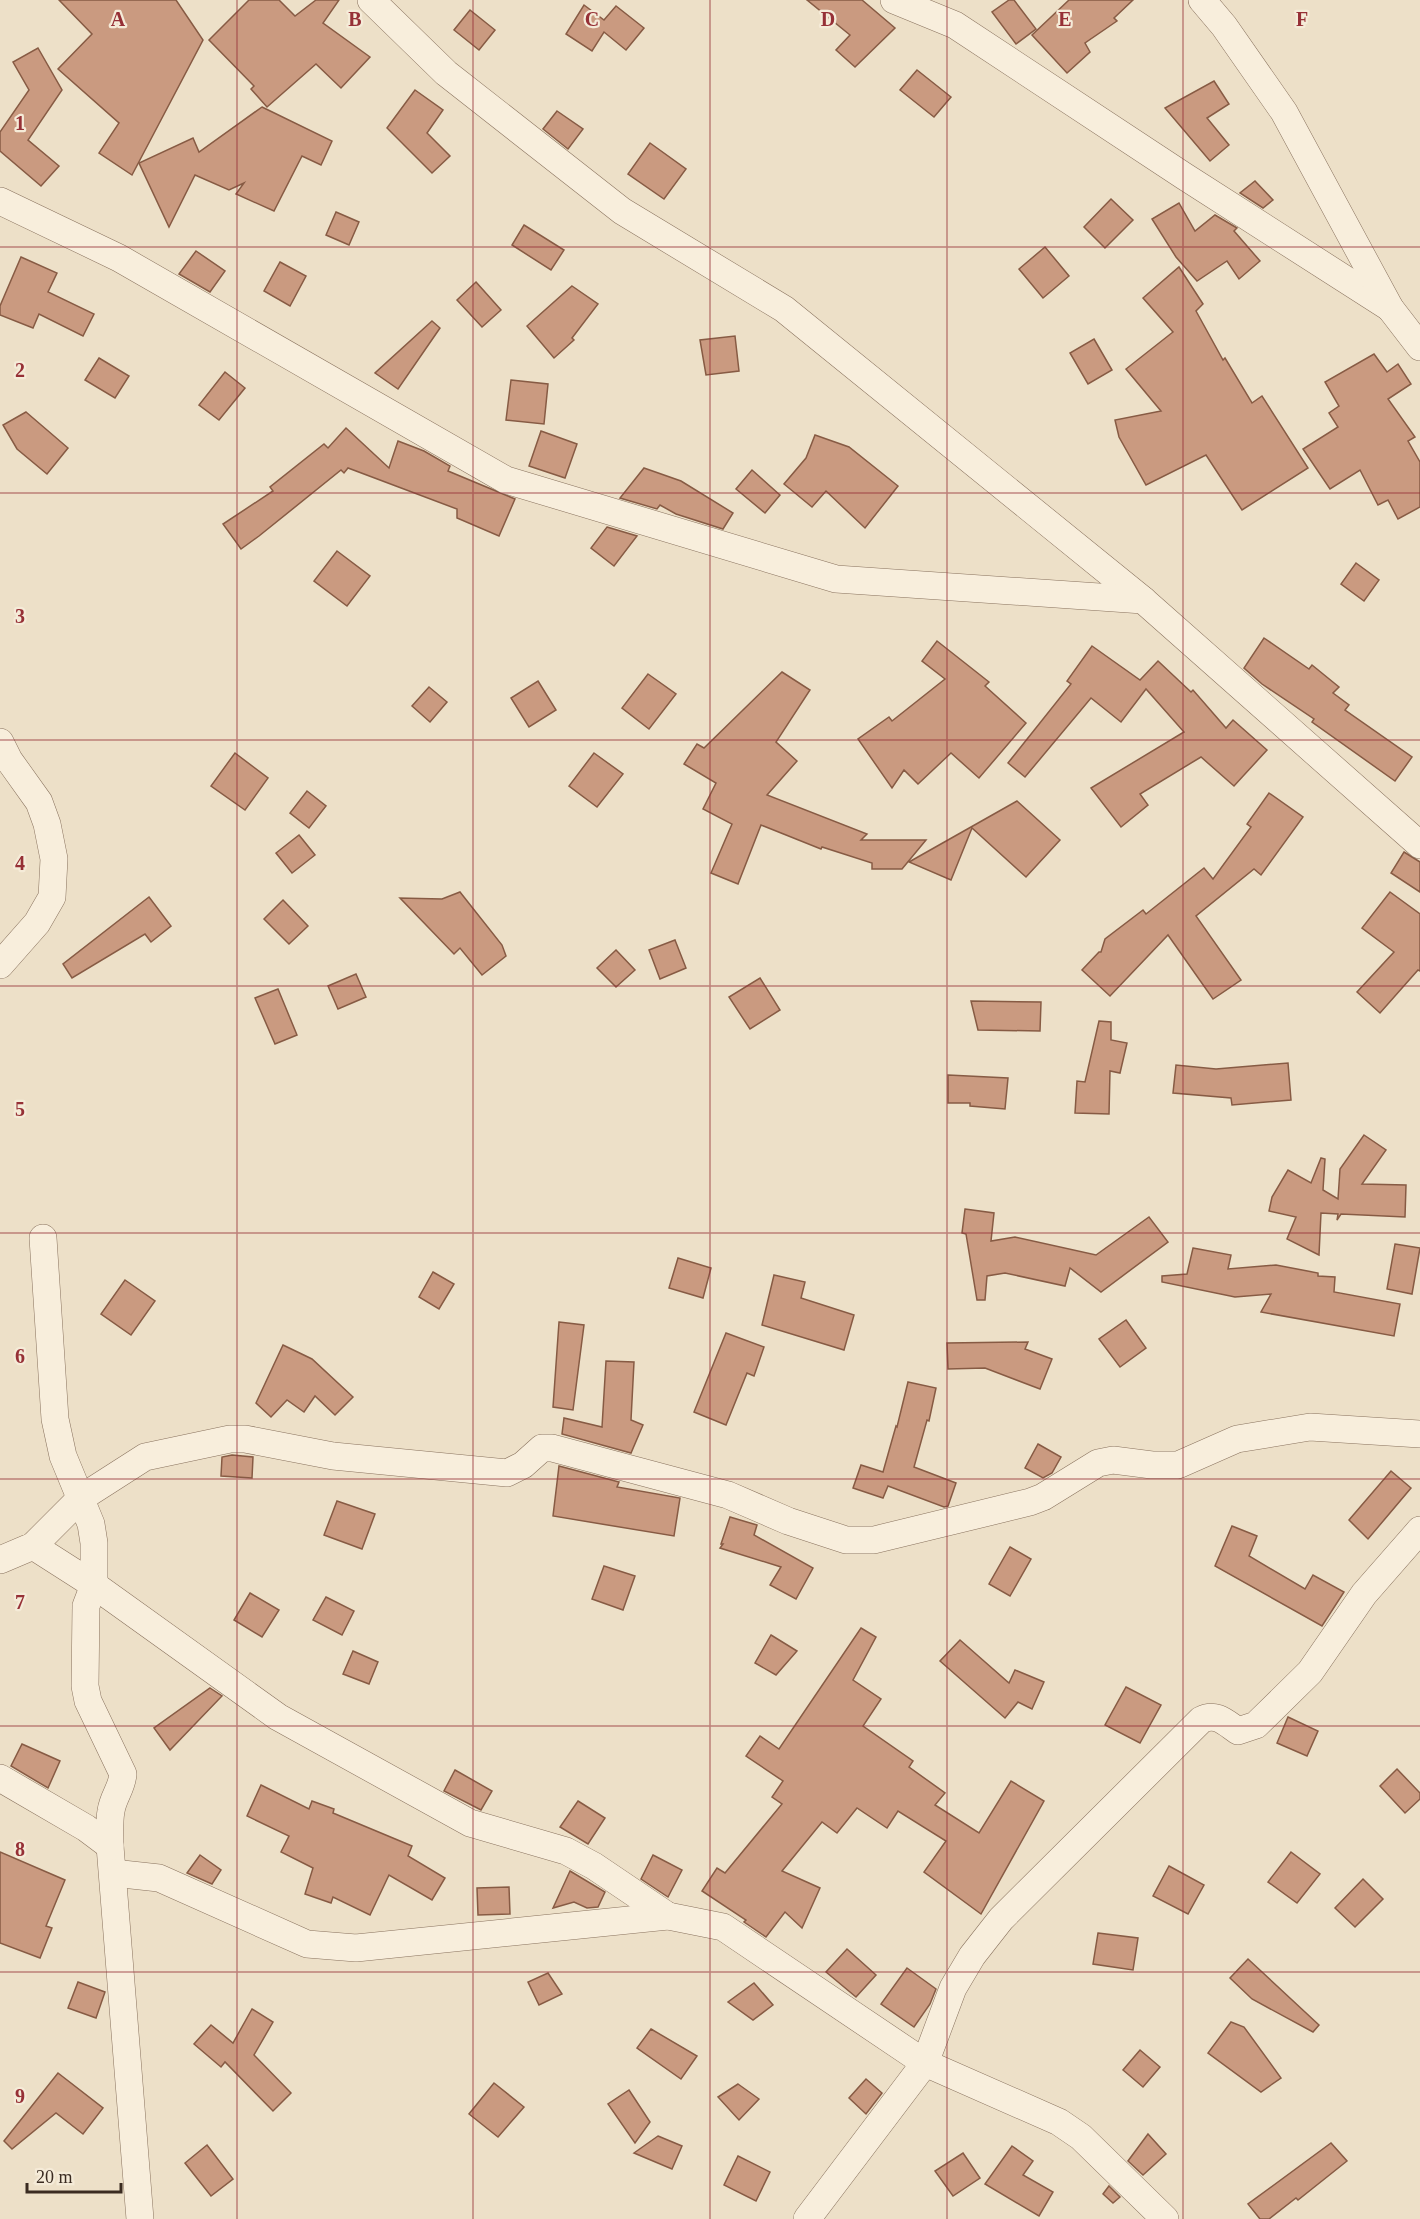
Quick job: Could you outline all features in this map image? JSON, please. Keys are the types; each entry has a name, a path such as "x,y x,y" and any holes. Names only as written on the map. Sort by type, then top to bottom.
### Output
{"street":[{"path":"371,0 446,73 622,212 784,309 1143,600 1420,845"},
{"path":"894,0 955,25 1390,308"},
{"path":"1202,0 1224,26 1284,112 1390,308 1420,348"},
{"path":"0,201 119,258 507,480 836,579 1143,600"},
{"path":"0,742 9,760 39,802 47,824 54,859 52,897 37,923 0,965"},
{"path":"43,1238 55,1419 63,1456 91,1524 94,1543 94,1585 86,1606 85,1686 88,1701 123,1774 122,1785 114,1799 111,1811 110,1846 140,2219"},
{"path":"0,1560 33,1546 81,1498 145,1457 230,1439 244,1439 333,1456 507,1473 523,1465 542,1448 552,1448 728,1495 788,1521 846,1540 874,1540 1030,1502 1043,1497 1098,1463 1113,1460 1152,1465 1178,1465 1237,1439 1310,1427 1420,1434"},
{"path":"807,2219 925,2063 953,1988 972,1956 1001,1919 1201,1720 1208,1716 1216,1717 1238,1731 1256,1725 1310,1672 1364,1594 1420,1530"},
{"path":"33,1546 94,1585 278,1718 470,1823 566,1851 594,1866 668,1916"},
{"path":"0,1778 86,1828 110,1846"},
{"path":"113,1873 159,1878 307,1944 330,1947 356,1948 668,1916 723,1927 925,2063 1059,2122 1081,2137 1165,2219"}],"building":[{"path":"59,0 176,0 203,40 132,175 99,153 119,123 58,69 92,34"},
{"path":"249,0 279,0 295,16 316,0 339,0 323,23 370,57 341,88 316,64 267,107 251,89 254,86 209,40"},
{"path":"807,0 862,0 895,28 855,67 836,50 850,35"},
{"path":"1009,0 1014,0 1036,29 1016,44 992,12"},
{"path":"1069,0 1133,0 1114,18 1117,21 1085,43 1090,52 1067,73 1032,35"},
{"path":"584,5 604,20 616,6 644,28 626,50 604,32 592,51 566,34"},
{"path":"470,10 495,30 479,50 454,30"},
{"path":"38,48 62,90 28,140 59,166 41,186 0,151 0,132 29,90 13,62"},
{"path":"917,70 951,97 934,117 900,90"},
{"path":"1214,81 1229,104 1207,118 1229,145 1210,161 1165,108"},
{"path":"415,90 443,110 427,133 450,156 432,173 387,128"},
{"path":"262,107 332,141 321,165 302,156 274,211 236,194 244,183 229,190 195,175 169,227 139,163 193,138 199,152"},
{"path":"557,111 583,129 568,149 543,129"},
{"path":"650,143 686,169 664,199 628,174"},
{"path":"1255,181 1273,200 1263,208 1240,193"},
{"path":"1111,199 1133,220 1105,248 1084,227"},
{"path":"1179,203 1195,231 1215,215 1237,228 1234,231 1260,261 1239,279 1227,261 1197,281 1176,257 1152,219"},
{"path":"336,212 359,222 349,245 326,235"},
{"path":"524,225 564,250 551,270 512,245"},
{"path":"1045,247 1069,276 1043,298 1019,269"},
{"path":"196,251 225,271 210,292 179,274"},
{"path":"21,257 57,273 48,292 94,314 83,336 39,314 33,328 0,315 0,306"},
{"path":"280,262 306,276 290,306 264,291"},
{"path":"1179,267 1203,304 1196,311 1223,360 1225,358 1252,403 1262,396 1308,468 1242,510 1206,455 1146,485 1119,437 1115,420 1161,411 1126,369 1173,332 1143,298"},
{"path":"476,282 501,310 482,327 457,300"},
{"path":"572,286 598,304 572,338 574,340 554,358 527,326"},
{"path":"432,321 440,328 398,389 375,373"},
{"path":"735,336 739,371 706,375 700,340"},
{"path":"1094,339 1112,370 1088,384 1070,353"},
{"path":"1374,354 1387,372 1398,364 1411,384 1388,399 1415,437 1408,441 1420,462 1420,507 1398,519 1388,500 1378,505 1360,470 1330,489 1303,449 1338,427 1329,413 1339,406 1325,382"},
{"path":"99,358 129,376 115,398 85,380"},
{"path":"225,372 245,388 219,420 199,405"},
{"path":"511,380 548,384 544,424 506,420"},
{"path":"26,412 68,448 47,474 17,449 3,425"},
{"path":"346,428 389,468 398,441 424,451 450,466 448,471 515,499 499,536 457,518 457,509 348,468 344,473 341,470 241,549 223,524 273,491 270,487 324,444 328,448"},
{"path":"541,431 577,444 565,478 529,466"},
{"path":"815,435 849,447 898,486 865,528 826,491 812,507 784,484 806,458"},
{"path":"644,468 681,481 733,513 723,529 676,514 660,505 657,509 620,498"},
{"path":"752,470 780,495 765,513 736,489"},
{"path":"607,527 637,536 614,566 591,548"},
{"path":"337,551 370,576 347,606 314,581"},
{"path":"1356,563 1379,580 1364,601 1341,584"},
{"path":"1264,638 1309,669 1312,665 1339,687 1333,693 1349,705 1345,710 1412,757 1395,781 1312,722 1314,719 1262,684 1244,668"},
{"path":"937,641 989,682 985,686 1026,723 979,778 951,753 918,784 904,770 892,788 858,739 889,717 892,721 945,679 922,661"},
{"path":"1092,646 1140,680 1158,661 1191,692 1193,690 1226,728 1233,720 1267,750 1234,786 1201,757 1140,794 1148,805 1121,827 1091,788 1184,732 1146,689 1121,722 1091,698 1025,777 1008,763 1071,684 1067,681"},
{"path":"782,672 810,690 776,742 797,761 767,795 867,834 861,840 926,840 902,869 872,869 872,863 822,847 821,849 761,825 738,884 711,873 732,824 703,809 716,783 684,764 697,744 704,748"},
{"path":"648,674 676,694 649,729 622,708"},
{"path":"538,681 556,710 529,727 511,698"},
{"path":"429,687 447,702 430,722 412,706"},
{"path":"235,753 268,778 245,810 211,786"},
{"path":"594,753 623,774 597,807 569,786"},
{"path":"307,791 326,806 309,828 290,813"},
{"path":"1269,793 1303,817 1261,875 1254,869 1196,916 1241,980 1213,999 1168,935 1110,996 1082,970 1101,952 1105,939 1143,910 1146,914 1204,868 1213,879 1251,827 1247,824"},
{"path":"1017,801 1060,840 1026,877 972,828 951,880 909,862"},
{"path":"299,835 315,855 292,873 276,853"},
{"path":"1404,852 1420,862 1420,892 1391,873"},
{"path":"460,892 502,945 506,956 482,975 460,948 454,954 400,898 442,899"},
{"path":"1390,892 1420,914 1420,971 1418,970 1380,1013 1357,992 1394,952 1362,928"},
{"path":"149,897 171,926 151,942 145,934 72,978 63,964"},
{"path":"283,900 308,926 289,944 264,919"},
{"path":"675,940 686,968 660,979 649,950"},
{"path":"616,950 635,970 616,987 597,968"},
{"path":"356,974 366,997 338,1009 328,986"},
{"path":"760,978 780,1010 750,1029 729,997"},
{"path":"278,989 297,1035 275,1044 255,998"},
{"path":"971,1001 1041,1002 1040,1031 978,1030"},
{"path":"1099,1021 1111,1022 1111,1040 1127,1043 1120,1073 1110,1071 1109,1114 1075,1113 1077,1081 1085,1082"},
{"path":"1288,1063 1291,1100 1232,1105 1231,1098 1173,1093 1176,1065 1216,1069"},
{"path":"948,1075 1008,1078 1005,1109 970,1106 970,1103 948,1103"},
{"path":"1364,1135 1386,1150 1362,1184 1406,1185 1405,1217 1341,1214 1337,1220 1338,1214 1321,1213 1319,1255 1287,1239 1296,1217 1269,1211 1272,1197 1288,1170 1311,1183 1321,1158 1325,1159 1323,1190 1338,1199 1340,1169"},
{"path":"965,1209 994,1213 991,1241 1015,1237 1096,1255 1149,1217 1168,1242 1101,1292 1070,1268 1065,1286 1005,1273 987,1276 985,1300 977,1300 966,1234 962,1233"},
{"path":"1395,1244 1420,1248 1412,1294 1387,1289"},
{"path":"1193,1248 1231,1255 1228,1269 1276,1265 1318,1273 1318,1276 1335,1277 1334,1292 1400,1304 1394,1336 1261,1312 1271,1294 1235,1297 1162,1282 1162,1276 1187,1274"},
{"path":"678,1258 711,1268 703,1298 669,1288"},
{"path":"433,1272 454,1284 439,1309 419,1297"},
{"path":"774,1275 805,1282 801,1298 854,1315 844,1350 762,1325"},
{"path":"125,1280 155,1301 131,1335 101,1314"},
{"path":"1126,1320 1146,1348 1120,1367 1099,1339"},
{"path":"559,1322 584,1325 573,1410 553,1407"},
{"path":"726,1333 764,1347 754,1376 747,1373 726,1425 694,1412"},
{"path":"1028,1342 1025,1349 1052,1359 1040,1389 985,1368 948,1369 947,1343"},
{"path":"283,1345 312,1359 353,1397 335,1415 315,1396 304,1412 287,1400 271,1417 256,1403"},
{"path":"606,1361 634,1362 631,1420 643,1425 631,1453 562,1434 564,1418 602,1427"},
{"path":"908,1382 936,1388 929,1421 927,1420 914,1467 956,1483 948,1506 944,1507 888,1486 883,1498 853,1488 861,1465 883,1472"},
{"path":"1038,1444 1061,1457 1052,1473 1043,1478 1025,1468"},
{"path":"232,1455 253,1457 252,1478 221,1476 222,1457"},
{"path":"559,1466 619,1482 617,1487 680,1498 674,1536 553,1516"},
{"path":"1391,1471 1411,1488 1368,1539 1349,1520"},
{"path":"337,1501 375,1514 362,1549 324,1535"},
{"path":"730,1517 757,1525 754,1535 813,1568 796,1599 770,1585 781,1567 720,1548"},
{"path":"1232,1526 1257,1536 1249,1556 1305,1589 1313,1575 1344,1592 1322,1626 1215,1566"},
{"path":"1010,1547 1031,1559 1010,1596 989,1584"},
{"path":"604,1566 635,1576 623,1610 592,1599"},
{"path":"250,1593 279,1610 262,1637 234,1620"},
{"path":"326,1597 354,1611 342,1635 313,1620"},
{"path":"861,1628 876,1637 853,1680 881,1699 863,1726 913,1761 909,1767 945,1793 935,1805 979,1833 1011,1781 1044,1801 981,1914 924,1872 946,1841 898,1811 887,1828 857,1808 837,1833 822,1822 782,1871 820,1888 802,1928 785,1912 766,1937 744,1922 746,1920 702,1891 717,1868 725,1873 782,1804 772,1797 783,1781 746,1756 760,1736 779,1749"},
{"path":"771,1635 797,1651 776,1675 755,1663"},
{"path":"960,1640 1009,1683 1015,1670 1044,1682 1032,1709 1018,1702 1005,1718 940,1661"},
{"path":"353,1651 378,1662 369,1684 343,1674"},
{"path":"1126,1687 1161,1705 1140,1743 1105,1725"},
{"path":"210,1688 222,1696 170,1750 154,1728"},
{"path":"1288,1717 1318,1731 1307,1756 1277,1743"},
{"path":"22,1744 60,1761 48,1788 11,1766"},
{"path":"1397,1769 1420,1793 1420,1799 1405,1813 1380,1786"},
{"path":"455,1770 492,1791 481,1810 444,1791"},
{"path":"261,1785 309,1809 312,1801 334,1809 333,1813 412,1846 408,1856 445,1878 432,1900 389,1875 370,1915 333,1897 331,1903 305,1894 313,1868 281,1852 289,1836 247,1816"},
{"path":"578,1801 605,1818 588,1844 560,1827"},
{"path":"0,1852 65,1880 46,1926 52,1928 40,1958 0,1943"},
{"path":"1291,1852 1320,1874 1297,1903 1268,1882"},
{"path":"200,1855 221,1870 212,1884 187,1873"},
{"path":"653,1855 682,1870 668,1897 641,1879"},
{"path":"1169,1866 1204,1885 1188,1914 1153,1896"},
{"path":"570,1871 605,1892 598,1907 587,1908 574,1902 553,1908"},
{"path":"1363,1879 1383,1899 1355,1927 1335,1908"},
{"path":"509,1887 510,1914 478,1915 477,1888"},
{"path":"1098,1933 1138,1938 1133,1970 1093,1964"},
{"path":"847,1949 876,1975 856,1997 826,1972"},
{"path":"1248,1959 1319,2025 1313,2032 1252,1999 1230,1978"},
{"path":"907,1968 936,1989 930,2004 914,2027 881,2004"},
{"path":"548,1973 562,1994 539,2005 528,1982"},
{"path":"78,1982 105,1992 96,2018 68,2008"},
{"path":"754,1983 773,2005 753,2020 728,2002"},
{"path":"252,2009 273,2022 254,2055 291,2093 273,2111 225,2062 221,2067 194,2044 211,2025 233,2043"},
{"path":"1231,2022 1244,2027 1281,2078 1261,2092 1208,2053"},
{"path":"651,2029 697,2056 681,2079 637,2048"},
{"path":"1140,2050 1160,2067 1143,2087 1123,2070"},
{"path":"58,2073 103,2108 83,2134 56,2113 12,2149 4,2141"},
{"path":"866,2079 882,2093 866,2114 849,2098"},
{"path":"494,2083 524,2107 498,2137 469,2114"},
{"path":"738,2084 759,2099 739,2120 718,2097"},
{"path":"629,2090 650,2122 635,2143 608,2104"},
{"path":"1148,2134 1166,2154 1143,2175 1128,2161"},
{"path":"658,2136 682,2146 672,2169 634,2153"},
{"path":"1331,2143 1347,2161 1298,2200 1296,2198 1269,2219 1260,2219 1248,2204"},
{"path":"207,2145 233,2179 211,2196 185,2163"},
{"path":"1012,2146 1033,2161 1023,2175 1053,2192 1039,2216 985,2184"},
{"path":"963,2153 980,2178 953,2196 935,2171"},
{"path":"738,2156 770,2172 756,2201 724,2185"},
{"path":"1109,2186 1120,2197 1113,2203 1103,2194"}]}
